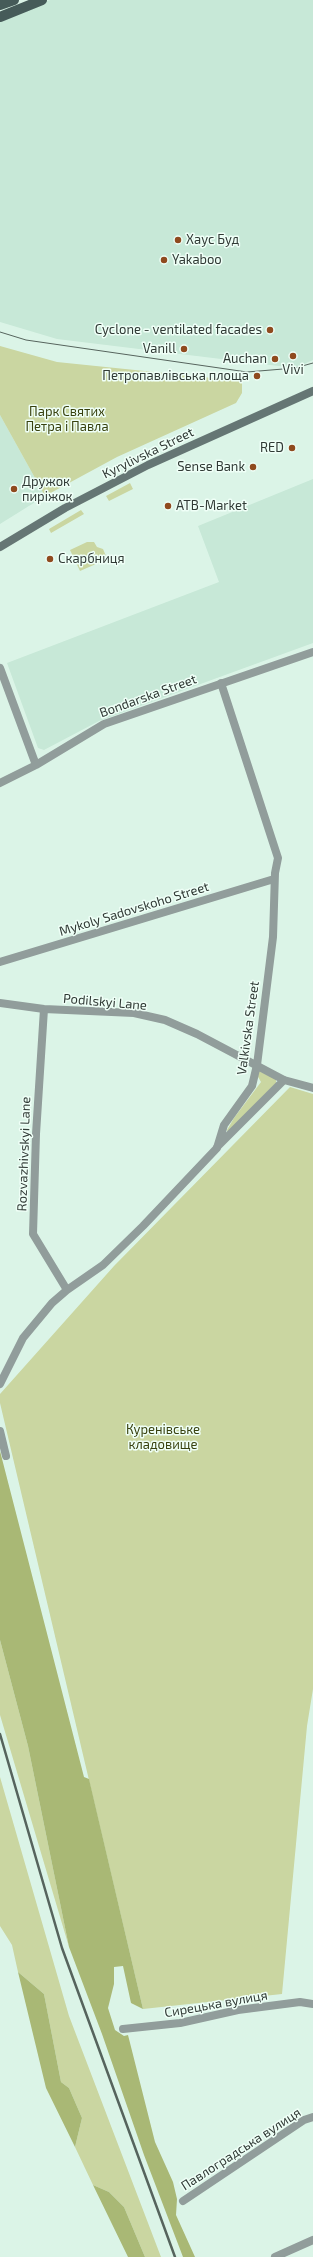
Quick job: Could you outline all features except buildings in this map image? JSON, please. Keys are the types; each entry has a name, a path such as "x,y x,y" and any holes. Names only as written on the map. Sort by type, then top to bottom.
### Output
{"main road":[{"path":"0,5 14,0"},
{"path":"0,17 42,0"},
{"name":"Kyrylivska Street","path":"0,547 65,508 142,468 313,391"}],"street":[{"name":"Bondarska Street","path":"0,783 36,765 104,724 313,652"},
{"path":"0,668 36,765"},
{"name":"Valkivska Street","path":"0,1384 23,1338 52,1303 67,1290 103,1265 143,1226 217,1148 224,1125 250,1090 257,1065 273,937 274,878 278,858 221,683"},
{"name":"Mykoly Sadovskoho Street","path":"0,962 274,878"},
{"name":"Podilskyi Lane","path":"0,1003 44,1009 134,1013 165,1020 197,1034 284,1080 313,1088"},
{"name":"Rozvazhivskyi Lane","path":"44,1009 36,1134 33,1234 67,1290"},
{"path":"217,1148 284,1080"},
{"path":"0,1431 6,1456"},
{"name":"Сирецька вулиця","path":"123,2030 180,2023 252,2008 300,2002 313,2004"},
{"name":"Павлоградська вулиця","path":"183,2201 304,2120 313,2117"},
{"path":"275,2257 313,2240"}],"shaded area":[{"path":"50,0 313,0 313,360 295,368 57,339 0,322 0,18"},
{"path":"0,415 45,496 0,524"},
{"path":"313,479 313,643 99,721 44,750 38,748 7,663 219,582 198,526"}],"green space":[{"name":"Парк Святих Петра і Павла","path":"0,346 57,362 242,381 242,393 236,403 117,457 45,496 0,415"},
{"path":"130,483 133,489 109,501 106,496"},
{"path":"81,510 84,514 51,533 49,529"},
{"path":"87,542 94,542 97,547 103,549 106,556 105,560 80,571 70,550"},
{"path":"259,1071 276,1079 276,1083 228,1132 227,1130 234,1118 261,1082 257,1075"},
{"name":"Куренівське кладовище","path":"290,1087 313,1094 313,1689 307,1726 282,1994 143,2009 0,1403 0,1394 114,1266"},
{"path":"0,1451 84,1777 89,1779 143,2009 131,2003 123,1966 114,1967 114,1984 108,2008 115,2030 124,2036 128,2035 155,2142 173,2182 177,2199 176,2215 195,2257 183,2257 144,2155 102,2034 69,1947 28,1746 0,1640"},
{"path":"0,1640 28,1746 69,1947 0,1715"},
{"path":"0,1777 69,2016 161,2257 145,2257 124,2207 109,2192 93,2185 75,2147 82,2118 69,2088 61,2082 44,1994 18,1972 12,1945 0,1926"},
{"path":"18,1972 44,1994 61,2082 69,2088 82,2118 75,2147 46,2088"},
{"path":"93,2185 109,2192 124,2207 145,2257 128,2257"}],"tram line":[{"path":"0,332 26,340 247,372 295,368 313,363"}],"railway":[{"path":"0,1734 62,1948 175,2257"}],"place":[{"name":"Хаус Буд","path":"178,240"},
{"name":"Yakaboo","path":"164,260"},
{"name":"Cyclone - ventilated facades","path":"270,330"},
{"name":"Vanill","path":"184,349"},
{"name":"Vivi","path":"293,356"},
{"name":"Auchan","path":"275,359"},
{"name":"Петропавлівська площа","path":"257,376"},
{"name":"RED","path":"292,448"},
{"name":"Sense Bank","path":"253,467"},
{"name":"Дружок пиріжок","path":"14,489"},
{"name":"ATB-Market","path":"168,506"},
{"name":"Скарбниця","path":"50,559"}]}
